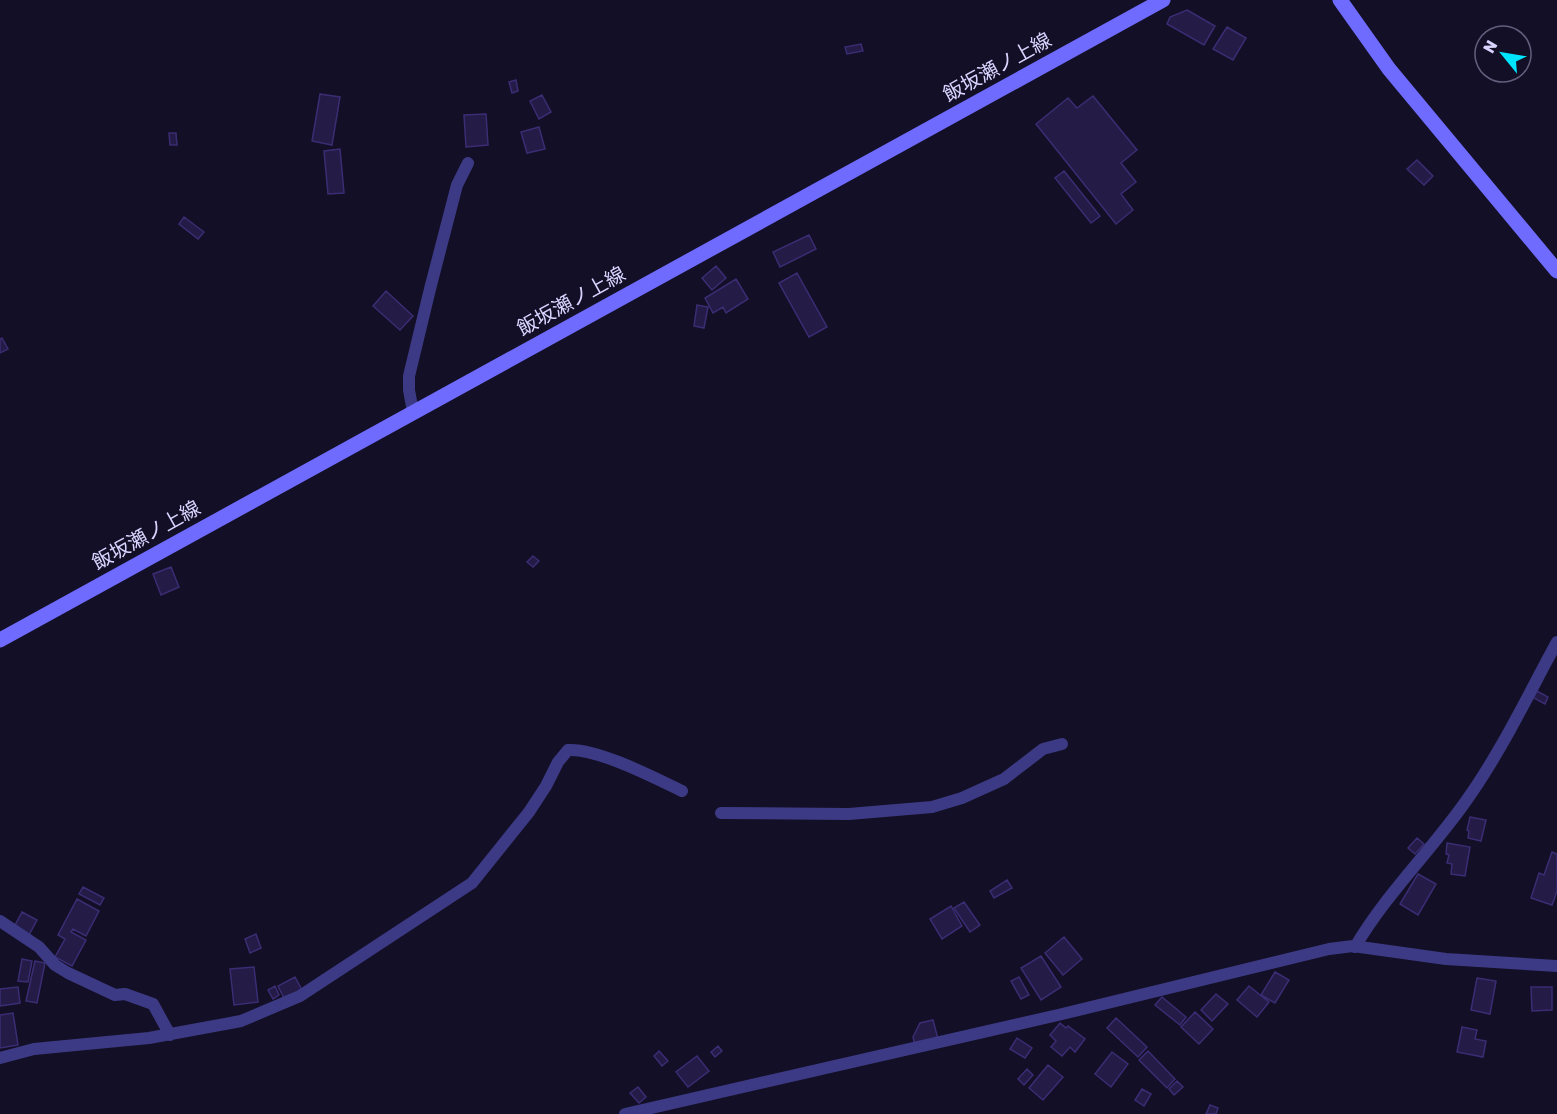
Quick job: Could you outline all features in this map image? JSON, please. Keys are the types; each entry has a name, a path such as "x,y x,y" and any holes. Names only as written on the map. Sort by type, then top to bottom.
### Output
{"main road":[{"name":"飯坂瀬ノ上線","path":"0,640 1163,0"},
{"path":"1340,0 1389,69 1557,271"}],"street":[{"path":"413,412 409,390 416,344 457,185 468,163"},
{"path":"1355,946 1371,920 1467,801 1557,642"},
{"path":"721,813 849,814 932,807 962,798 1004,779 1043,749 1062,744"},
{"path":"0,1058 34,1049 170,1035 241,1021 300,996 472,883 529,812 558,762 568,750 598,756 682,791"},
{"path":"0,921 39,947 55,965 68,973 115,995 125,994 153,1004 170,1035"},
{"path":"624,1114 1012,1026 1329,949 1355,946 1446,959 1557,966"}],"building":[{"path":"1187,10 1215,26 1204,45 1167,24 1170,17"},
{"path":"1227,27 1246,38 1233,60 1213,49"},
{"path":"861,44 863,51 847,54 845,47"},
{"path":"516,80 518,91 512,93 509,82"},
{"path":"320,94 340,97 332,145 312,141"},
{"path":"542,95 551,112 539,119 530,101"},
{"path":"1093,96 1137,150 1121,163 1136,182 1121,194 1133,210 1116,224 1036,124 1068,98 1077,108"},
{"path":"486,114 488,145 466,147 464,115"},
{"path":"539,127 545,149 527,153 521,132"},
{"path":"169,133 176,133 177,145 170,145"},
{"path":"340,149 344,193 328,194 324,151"},
{"path":"1417,160 1433,176 1424,185 1407,169"},
{"path":"1064,171 1100,216 1091,223 1055,178"},
{"path":"184,217 204,232 198,239 179,224"},
{"path":"809,235 816,249 780,267 773,252"},
{"path":"716,266 726,278 712,290 702,278"},
{"path":"797,273 827,327 809,337 779,283"},
{"path":"736,279 748,299 726,313 723,307 713,313 705,298"},
{"path":"386,291 413,316 400,330 373,306"},
{"path":"697,305 708,307 704,328 694,326"},
{"path":"2,338 8,349 0,353 0,339"},
{"path":"533,556 539,561 533,567 527,562"},
{"path":"171,567 179,587 161,595 153,574"},
{"path":"1535,690 1548,697 1545,704 1532,697"},
{"path":"1470,817 1486,820 1481,841 1468,838"},
{"path":"1417,838 1424,844 1415,854 1408,848"},
{"path":"1447,843 1470,847 1465,876 1451,874 1452,864 1447,863 1449,855 1446,854"},
{"path":"1552,852 1557,854 1557,891 1552,905 1531,898 1539,873 1544,875"},
{"path":"1418,874 1436,884 1418,915 1400,904"},
{"path":"1007,880 1012,888 994,898 990,891"},
{"path":"83,887 104,898 100,905 79,894"},
{"path":"77,899 99,911 86,936 73,929 71,932 86,940 72,966 55,957 65,939 58,935"},
{"path":"964,902 980,925 970,932 954,908"},
{"path":"951,906 962,926 942,939 930,919"},
{"path":"22,912 37,920 29,935 14,927"},
{"path":"256,934 261,948 250,953 245,939"},
{"path":"1064,937 1082,959 1063,975 1045,953"},
{"path":"1041,956 1061,987 1041,1000 1021,968"},
{"path":"22,959 32,961 28,982 18,981"},
{"path":"35,961 45,963 37,1003 26,1001"},
{"path":"254,967 258,1002 234,1005 230,969"},
{"path":"1275,972 1289,980 1275,1003 1261,995"},
{"path":"295,977 302,990 285,1000 278,986"},
{"path":"1019,977 1029,995 1021,999 1011,981"},
{"path":"1477,978 1496,981 1490,1014 1471,1010"},
{"path":"275,986 279,995 273,999 268,990"},
{"path":"1249,986 1269,1002 1257,1017 1237,1000"},
{"path":"18,987 20,1003 0,1006 0,989"},
{"path":"1531,987 1552,987 1552,1010 1532,1011"},
{"path":"1216,994 1228,1004 1212,1021 1201,1010"},
{"path":"1162,997 1186,1017 1180,1025 1155,1005"},
{"path":"1195,1012 1213,1029 1199,1044 1181,1027"},
{"path":"13,1013 18,1045 0,1048 0,1015"},
{"path":"1116,1018 1147,1047 1138,1057 1107,1028"},
{"path":"933,1020 938,1039 915,1045 913,1037 920,1023"},
{"path":"1060,1023 1085,1039 1075,1052 1070,1047 1062,1056 1051,1047 1056,1041 1050,1035"},
{"path":"1462,1027 1477,1030 1475,1039 1486,1041 1483,1057 1457,1052"},
{"path":"1017,1038 1032,1048 1025,1058 1010,1049"},
{"path":"718,1046 722,1051 715,1057 711,1052"},
{"path":"659,1051 668,1061 662,1066 654,1056"},
{"path":"1148,1051 1175,1079 1167,1088 1139,1060"},
{"path":"1112,1052 1128,1064 1111,1087 1095,1074"},
{"path":"697,1056 709,1071 688,1087 676,1072"},
{"path":"1048,1065 1063,1077 1043,1100 1029,1088"},
{"path":"1027,1069 1033,1075 1024,1085 1018,1079"},
{"path":"1177,1081 1183,1087 1174,1095 1169,1089"},
{"path":"638,1087 646,1097 639,1103 630,1093"},
{"path":"1142,1089 1151,1094 1144,1106 1135,1100"},
{"path":"1210,1105 1218,1108 1216,1114 1206,1114"}]}
